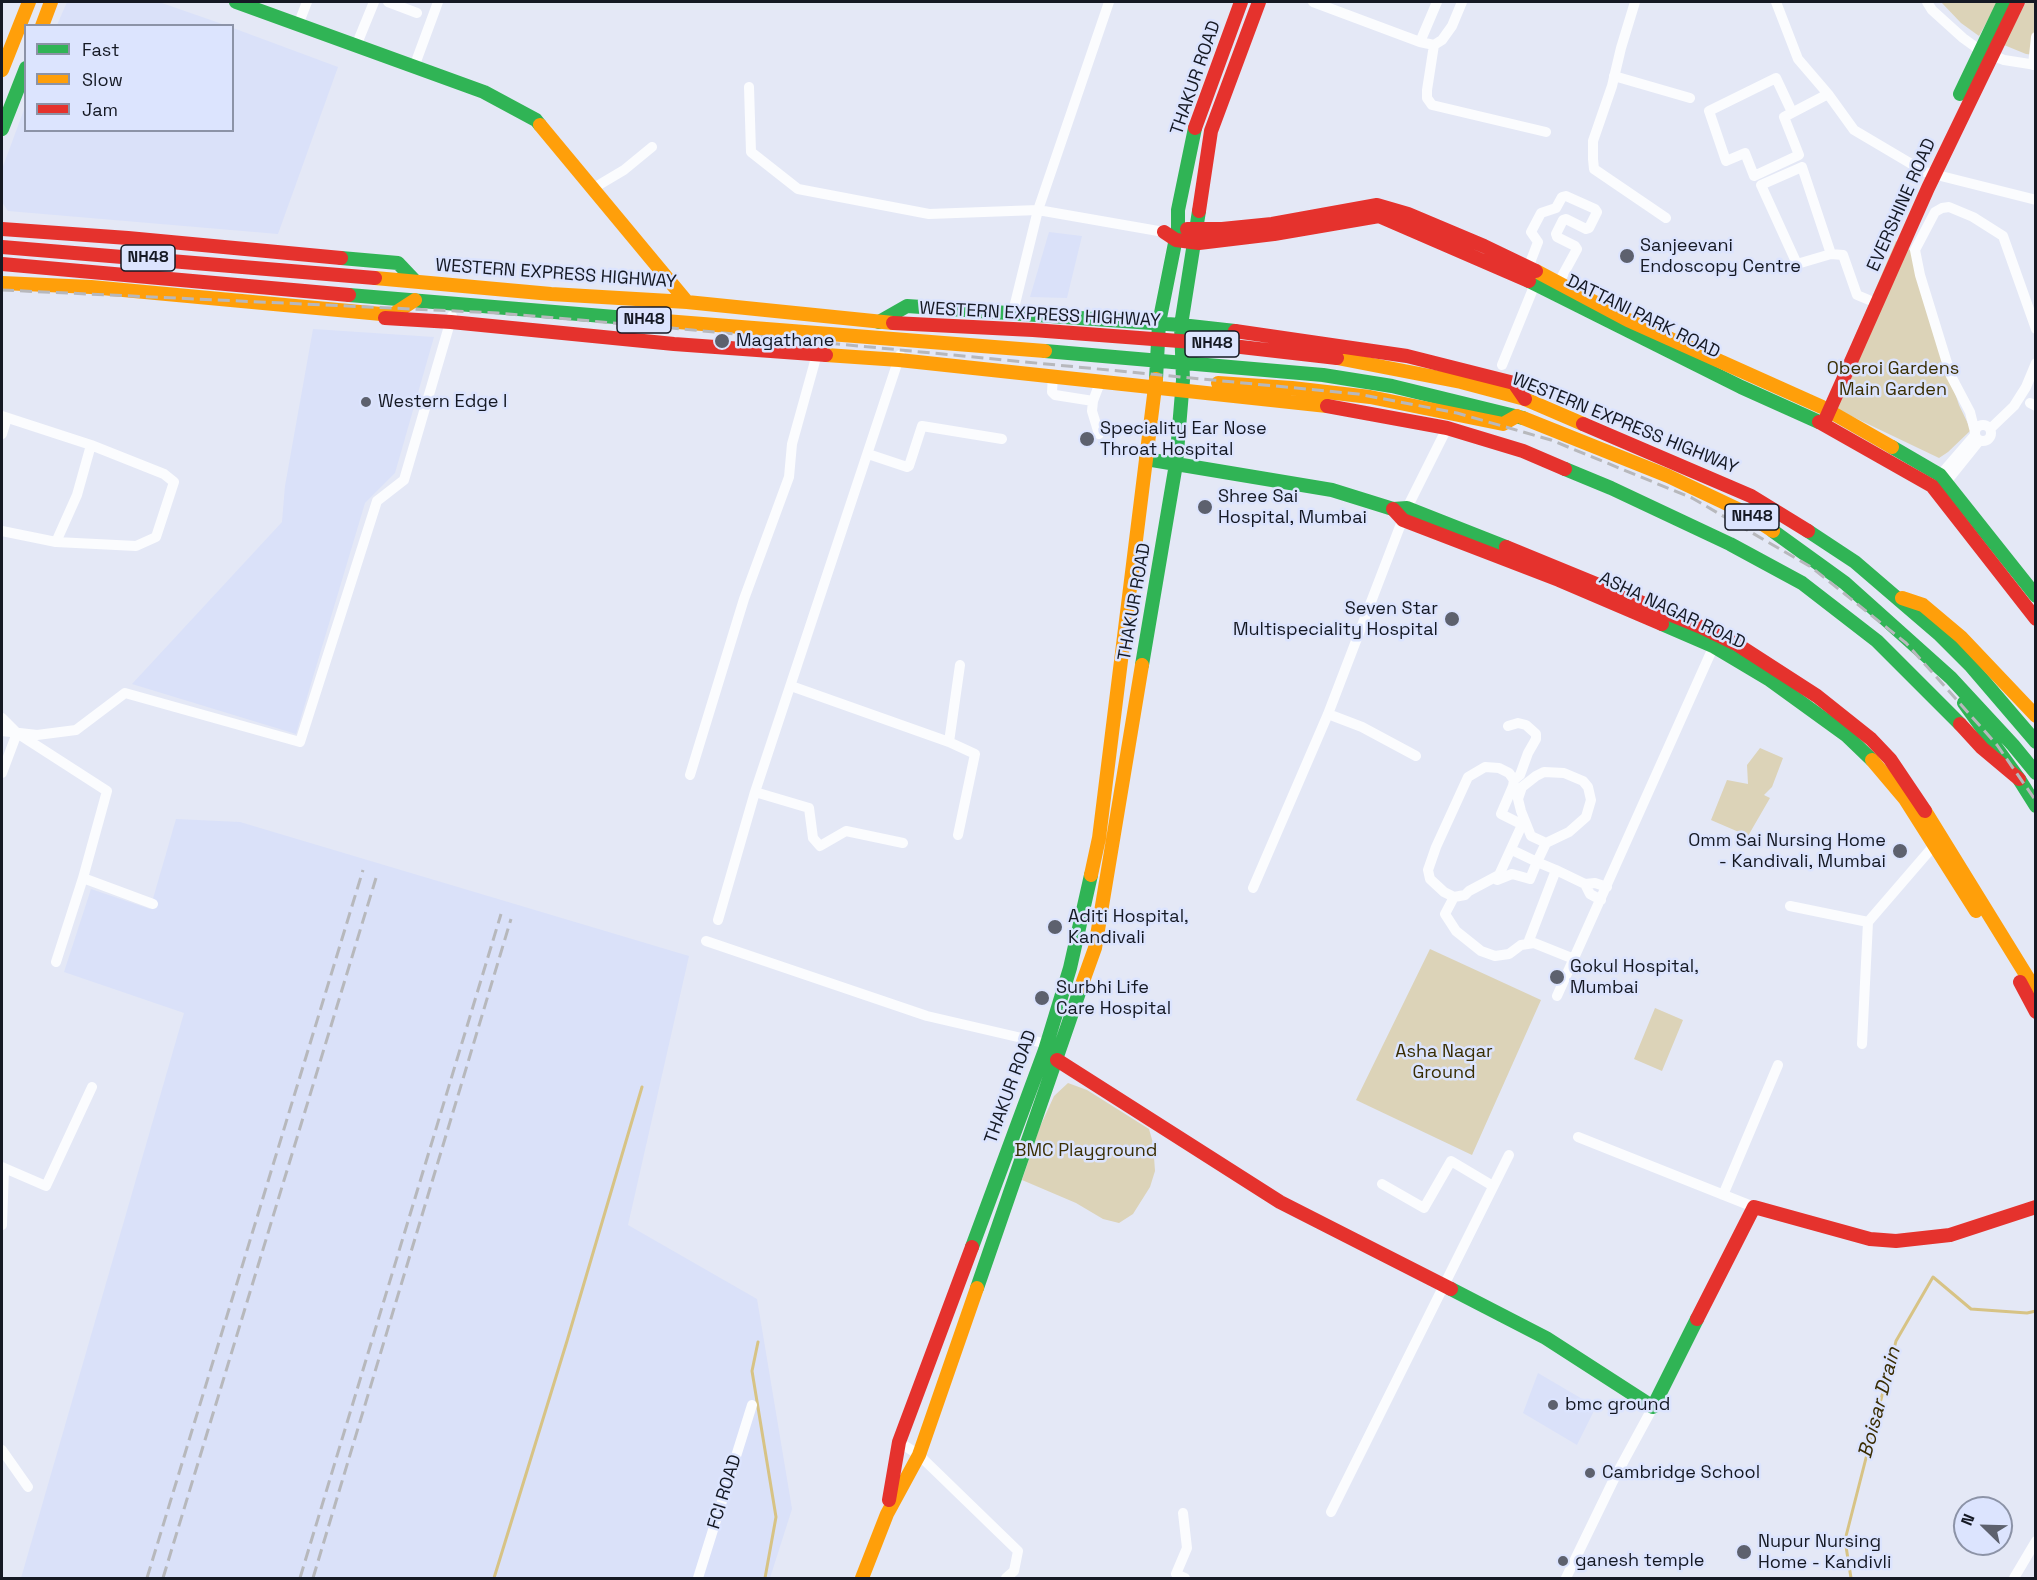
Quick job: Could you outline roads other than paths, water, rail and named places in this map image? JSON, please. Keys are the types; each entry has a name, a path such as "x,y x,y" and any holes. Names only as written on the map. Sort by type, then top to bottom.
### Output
{"main road":[{"path":"2,70 29,2"},
{"path":"43,24 51,2"},
{"path":"236,2 484,92 536,120 687,302"},
{"name":"THAKUR ROAD","path":"887,1514 899,1442 1045,1050 1070,968 1082,918 1099,838 1156,383 1159,324 1177,234 1178,210 1197,120 1241,2"},
{"name":"THAKUR ROAD","path":"862,1578 887,1514 919,1455 1095,948 1176,464 1182,385 1181,325 1211,130 1259,2"},
{"name":"EVERSHINE ROAD","path":"1819,422 1905,245 1930,173 1986,53 2004,2"},
{"name":"EVERSHINE ROAD","path":"1986,53 2018,2"},
{"path":"2,129 24,73"},
{"name":"DATTANI PARK ROAD","path":"1164,232 1195,236 1273,229 1379,211 1534,275 1625,324 1744,380 1939,484"},
{"path":"4,227 398,263 415,281"},
{"name":"EVERSHINE ROAD","path":"1826,409 1869,300 1905,245"},
{"name":"WESTERN EXPRESS HIGHWAY","path":"2,247 551,294 687,302 894,324 1033,330 1206,343 1308,354 1454,380 1525,399 1751,496 1855,562 1896,596 1970,665 2034,740"},
{"name":"WESTERN EXPRESS HIGHWAY","path":"2,264 913,342 1147,358 1323,375 1392,386 1516,416 1668,476 1744,512 1803,551 1845,583 1952,678 2036,773"},
{"name":"DATTANI PARK ROAD","path":"1534,275 1559,282 1625,324"},
{"path":"2,283 101,288 392,315 415,300"},
{"path":"2,283 13,288 128,296 316,314 451,322 674,344 859,357 899,357 1156,383"},
{"path":"879,322 907,306 1181,325 1264,334 1407,356 1514,383 1525,399"},
{"path":"859,357 867,337 899,357 1101,380 1292,388 1370,397 1503,424 1516,416"},
{"name":"DATTANI PARK ROAD","path":"1744,380 1826,409 1939,484 2004,568 2036,619"},
{"path":"1182,385 1330,406 1447,428 1523,451 1730,544 1802,584 1877,641 1947,709 1982,748 2019,779"},
{"name":"ASHA NAGAR ROAD","path":"1146,459 1332,490 1401,512 1581,589 1716,641 1859,746 1939,841 2036,991"},
{"path":"1135,551 1161,553"},
{"name":"DATTANI PARK ROAD","path":"2004,568 2036,596"},
{"path":"1896,596 1923,605 1961,637 2036,716"},
{"path":"1952,678 1966,707 2036,806"},
{"path":"1104,800 1120,799"},
{"name":"ASHA NAGAR ROAD","path":"1939,841 2024,987 2036,1012"},
{"path":"1057,1060 1280,1202 1546,1338 1653,1407 1754,1207 1870,1239 1896,1241 1950,1235 2036,1207"},
{"path":"991,1194 1006,1202"}],"street":[{"path":"298,25 307,2"},
{"path":"356,46 374,2"},
{"path":"388,2 417,13"},
{"path":"414,67 438,2"},
{"path":"1013,312 1038,210 1109,2"},
{"path":"1420,42 1437,2"},
{"path":"1321,3 1420,42 1434,45 1442,40 1452,26 1462,2"},
{"path":"1635,2 1593,141 1594,169 1666,218"},
{"path":"1776,2 1798,59 1828,94 1854,130 1930,173 2036,200"},
{"path":"1927,2 1932,10 1963,38 1986,53 2004,60 2034,65 2036,37"},
{"path":"1434,45 1426,90 1432,105 1546,132"},
{"path":"1614,76 1690,98"},
{"path":"1792,112 1776,78 1709,111 1726,161 1745,153 1754,176 1799,155 1784,117 1828,94"},
{"name":"DATTANI PARK ROAD","path":"749,87 751,152 798,189 929,214 1038,210 1164,232"},
{"path":"592,189 624,170 652,147"},
{"path":"1831,254 1802,167 1761,185 1797,264 1831,254 1843,255 1857,296 1869,300"},
{"path":"1502,365 1534,275 1538,242 1531,231 1541,213 1556,208 1562,197 1566,196 1595,208 1597,212 1589,228 1586,229 1566,219 1563,220 1556,234 1557,237 1577,249 1559,282"},
{"path":"1976,436 1970,412 1951,376 1920,274 1905,245 1935,212 1949,207 1973,217 2003,236 2036,329"},
{"path":"2,730 38,735 76,730 125,693 300,742 377,501 404,480 456,304"},
{"path":"690,775 744,599 789,477 792,444 817,354"},
{"path":"718,920 755,792 899,357"},
{"path":"1939,484 1976,436 1977,427 1982,425 1990,429 2014,406 2026,387 2036,363"},
{"path":"1053,375 1052,392 1055,395 1094,401"},
{"path":"1099,434 1092,411 1101,380"},
{"path":"2,434 4,417 91,446 164,474 174,482 156,537 136,546 56,542 2,531"},
{"path":"867,454 909,465 922,426 1002,439"},
{"path":"1253,888 1328,714 1401,512 1447,428"},
{"path":"56,542 78,495 91,446"},
{"path":"1557,996 1716,641"},
{"path":"949,742 960,665"},
{"path":"791,686 949,742 975,754 958,835"},
{"path":"1328,714 1362,727 1416,756"},
{"path":"2,718 17,733 107,791 83,878 56,962"},
{"path":"1465,895 1499,875 1512,850 1521,825 1501,814 1514,780 1520,775 1536,739 1536,734 1526,725 1518,723 1508,726"},
{"path":"2,773 17,733"},
{"path":"1514,780 1509,773 1499,768 1485,767 1468,777 1436,847 1428,870 1430,879 1436,886 1454,897 1471,896 1512,874 1530,879 1546,843 1560,838 1578,825 1589,809 1591,800 1588,787 1564,773 1544,772 1536,776 1522,787 1518,799 1531,836 1546,843"},
{"path":"755,792 809,808 813,838 820,846 846,831 903,843"},
{"path":"1862,1044 1868,922 1939,841"},
{"path":"1512,850 1585,884 1595,883 1607,887"},
{"path":"1528,943 1556,870"},
{"path":"83,878 153,904"},
{"path":"1585,884 1590,894 1601,900"},
{"path":"1454,897 1445,914 1456,931 1481,951 1495,956 1509,954 1528,943 1574,959"},
{"path":"1790,906 1868,922"},
{"path":"706,941 927,1016 1045,1050 1057,1060"},
{"path":"1045,1050 1062,1046"},
{"path":"1723,1195 1778,1065"},
{"path":"2,1225 3,1168 46,1186 92,1087"},
{"path":"1578,1137 1754,1207"},
{"path":"1331,1512 1509,1155"},
{"path":"1382,1184 1424,1208 1451,1161 1493,1186"},
{"name":"FCI ROAD","path":"698,1578 752,1405"},
{"path":"1566,1578 1615,1477 1653,1407"},
{"path":"899,1442 919,1455 1018,1551 1014,1571 1006,1578"},
{"path":"2,1450 28,1487"},
{"path":"1183,1513 1187,1548 1176,1574 1185,1578"},
{"path":"2014,1578 2036,1540"}],"waterway":[{"path":"494,1578 642,1087"},
{"name":"Boisar Drain","path":"1851,1578 1845,1540 1896,1341 1933,1277 1971,1309 2027,1313 2036,1311"},
{"path":"758,1342 752,1371 776,1517 765,1578"}],"railway":[{"path":"2,290 498,313 1358,394 1457,413 1551,440 1692,498 1811,567 1906,643 1997,745 2036,801"},
{"path":"147,1578 363,870"},
{"path":"163,1578 376,878"},
{"path":"300,1578 501,914"},
{"path":"313,1578 511,919"}],"place":[{"name":"Sanjeevani Endoscopy Centre","path":"1627,256"},
{"name":"Magathane","path":"722,341"},
{"name":"Western Edge I","path":"366,402"},
{"name":"Speciality Ear Nose Throat Hospital","path":"1087,439"},
{"name":"Shree Sai Hospital, Mumbai","path":"1205,507"},
{"name":"Seven Star Multispeciality Hospital","path":"1452,619"},
{"name":"Omm Sai Nursing Home - Kandivali, Mumbai","path":"1900,851"},
{"name":"Aditi Hospital, Kandivali","path":"1055,927"},
{"name":"Gokul Hospital, Mumbai","path":"1557,977"},
{"name":"Surbhi Life Care Hospital","path":"1042,998"},
{"name":"bmc ground","path":"1553,1405"},
{"name":"Cambridge School","path":"1590,1473"},
{"name":"Nupur Nursing Home - Kandivli","path":"1744,1552"},
{"name":"ganesh temple","path":"1563,1561"}],"park label":[{"name":"Oberoi Gardens Main Garden","path":"1893,379"},
{"name":"Asha Nagar Ground","path":"1444,1062"},
{"name":"BMC Playground","path":"1086,1151"}]}
